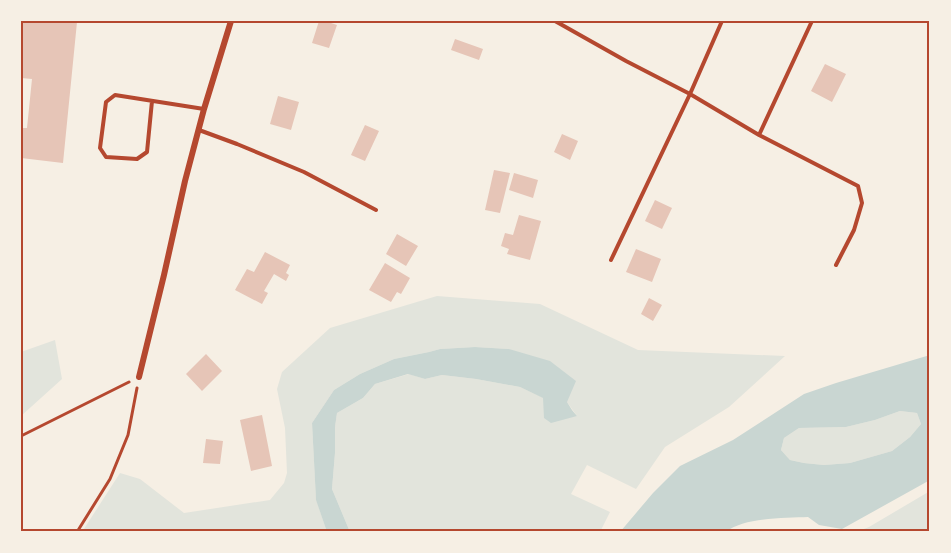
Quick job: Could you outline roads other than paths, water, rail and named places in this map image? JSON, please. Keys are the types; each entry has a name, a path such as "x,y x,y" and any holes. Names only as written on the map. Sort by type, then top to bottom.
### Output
{"street":[{"path":"139,377 198,129 231,21"}],"lane":[{"path":"555,21 690,94 759,135 858,186 862,203 854,230 836,265"},
{"path":"611,260 722,21"},
{"path":"759,135 812,21"},
{"path":"152,101 147,152 137,159 106,157 100,148 106,102 115,94 204,110"},
{"path":"198,129 294,168 376,210"}]}
